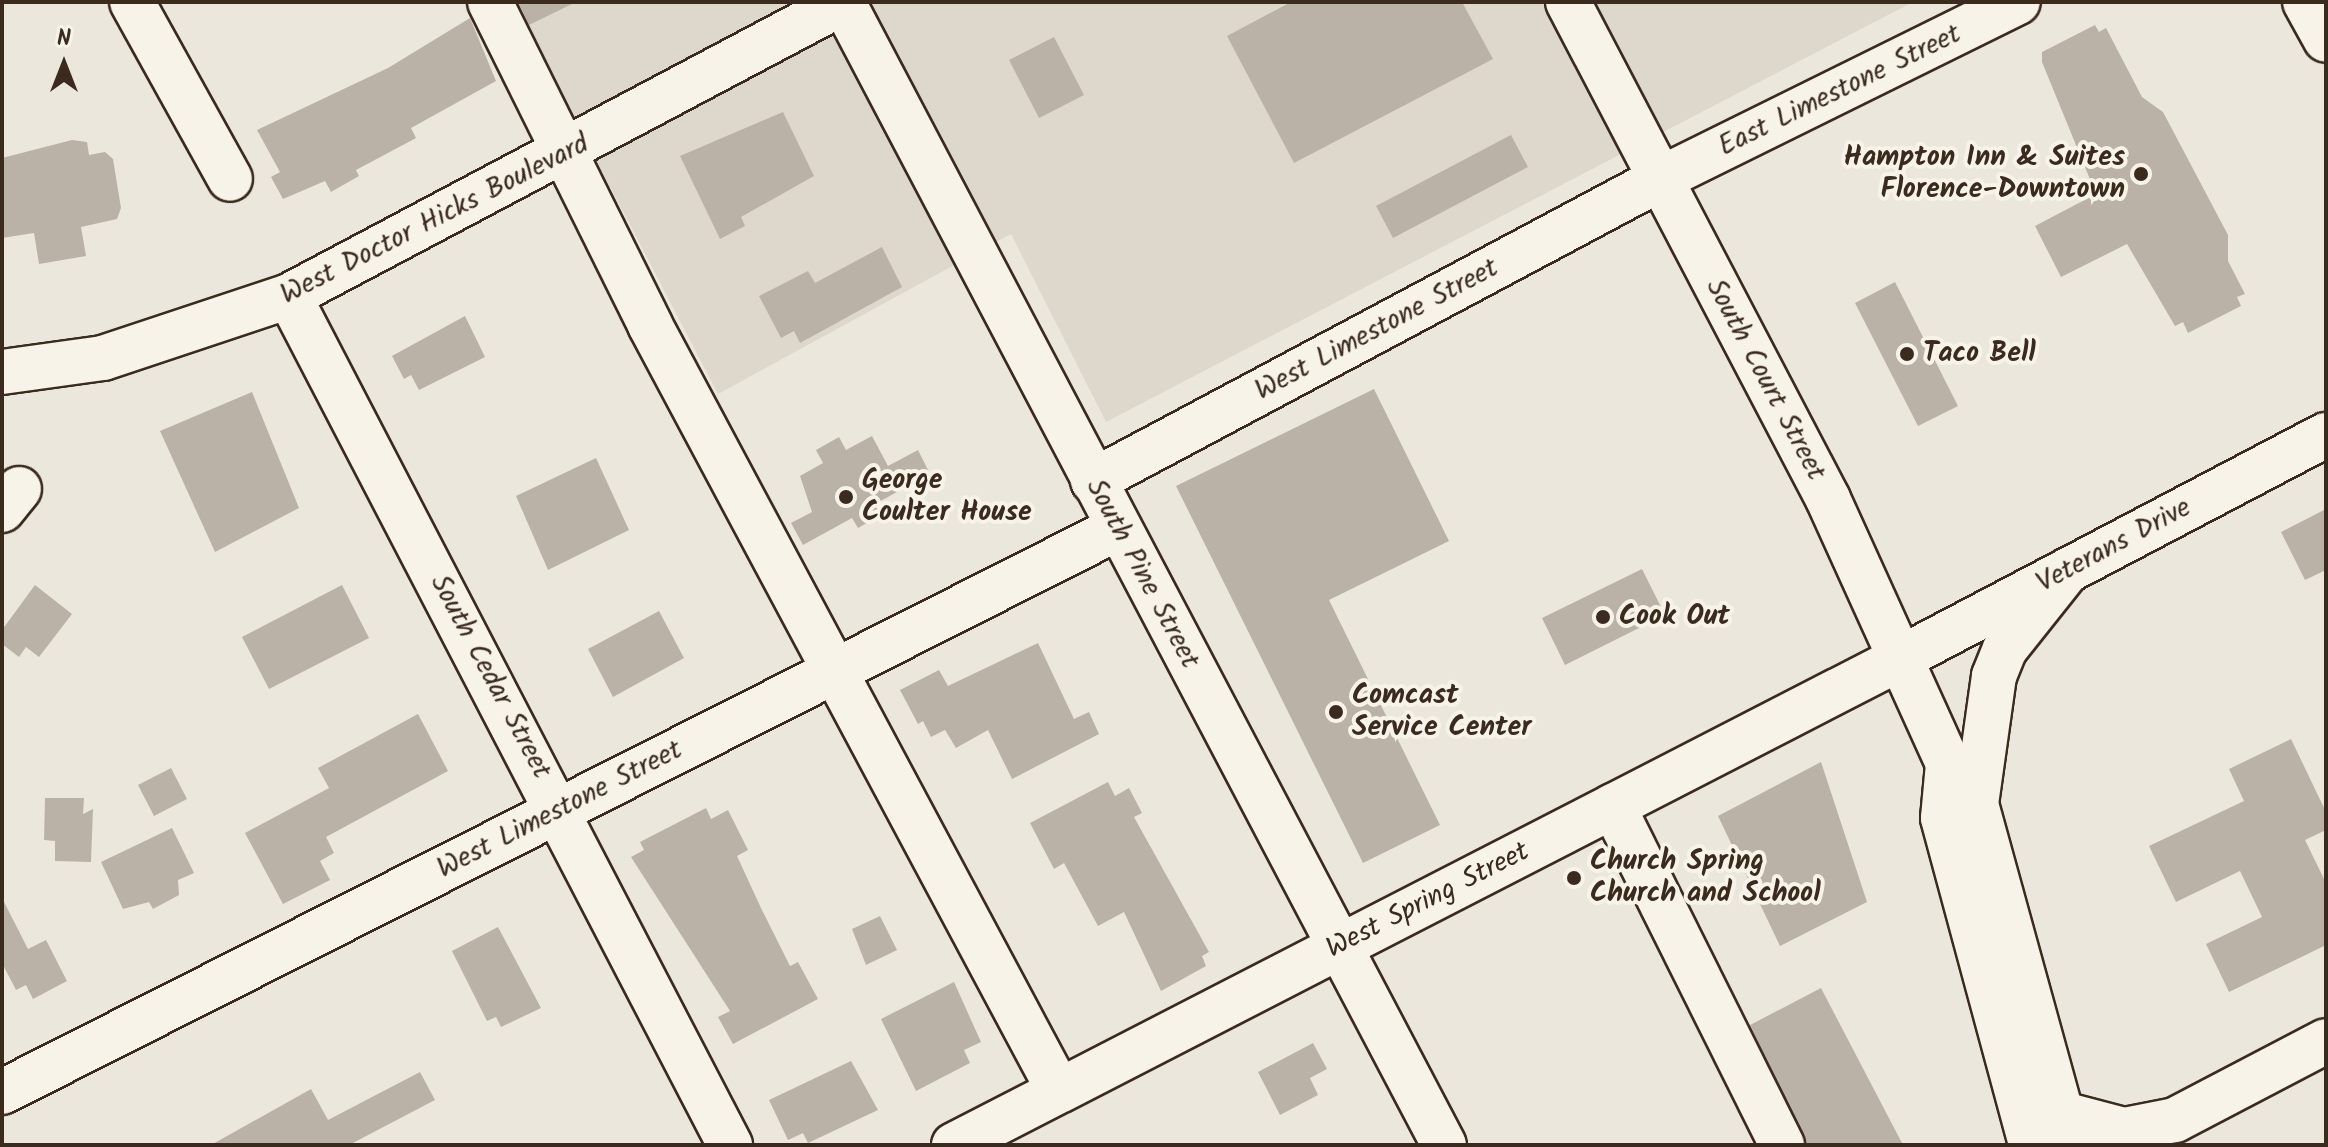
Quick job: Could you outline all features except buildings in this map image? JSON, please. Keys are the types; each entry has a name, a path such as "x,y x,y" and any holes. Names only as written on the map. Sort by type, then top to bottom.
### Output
{"main road":[{"path":"132,2 230,179"},
{"path":"490,2 570,153 650,325 1059,1091"},
{"name":"West Doctor Hicks Boulevard","path":"2,372 103,358 205,330 289,296 570,153 843,2"},
{"name":"South Pine Street","path":"843,2 1444,1145"},
{"name":"South Court Street","path":"1568,2 1828,499 1948,764 1976,804"},
{"name":"East Limestone Street","path":"1660,179 2018,2"},
{"path":"2305,2 2326,40"},
{"name":"West Limestone Street","path":"1093,481 1660,179"},
{"name":"South Cedar Street","path":"289,296 560,810 730,1145"},
{"name":"Veterans Drive","path":"1901,658 2326,435"},
{"name":"West Limestone Street","path":"2,1092 1118,528"},
{"path":"2067,571 2005,649 1994,676 1976,804 2067,1129 2124,1130 2172,1137 2326,1041"},
{"name":"West Spring Street","path":"954,1145 1901,658"},
{"path":"1948,764 1943,818 2031,1145"},
{"path":"1613,806 1782,1145"}],"shaded area":[{"path":"514,2 1913,2 1106,422 1011,234 718,394"}],"place":[{"name":"Hampton Inn & Suites Florence-Downtown","path":"2141,174"},
{"name":"Taco Bell","path":"1907,354"},
{"name":"George Coulter House","path":"846,497"},
{"name":"Cook Out","path":"1603,617"},
{"name":"Comcast Service Center","path":"1336,712"},
{"name":"Church Spring Church and School","path":"1574,878"}]}
